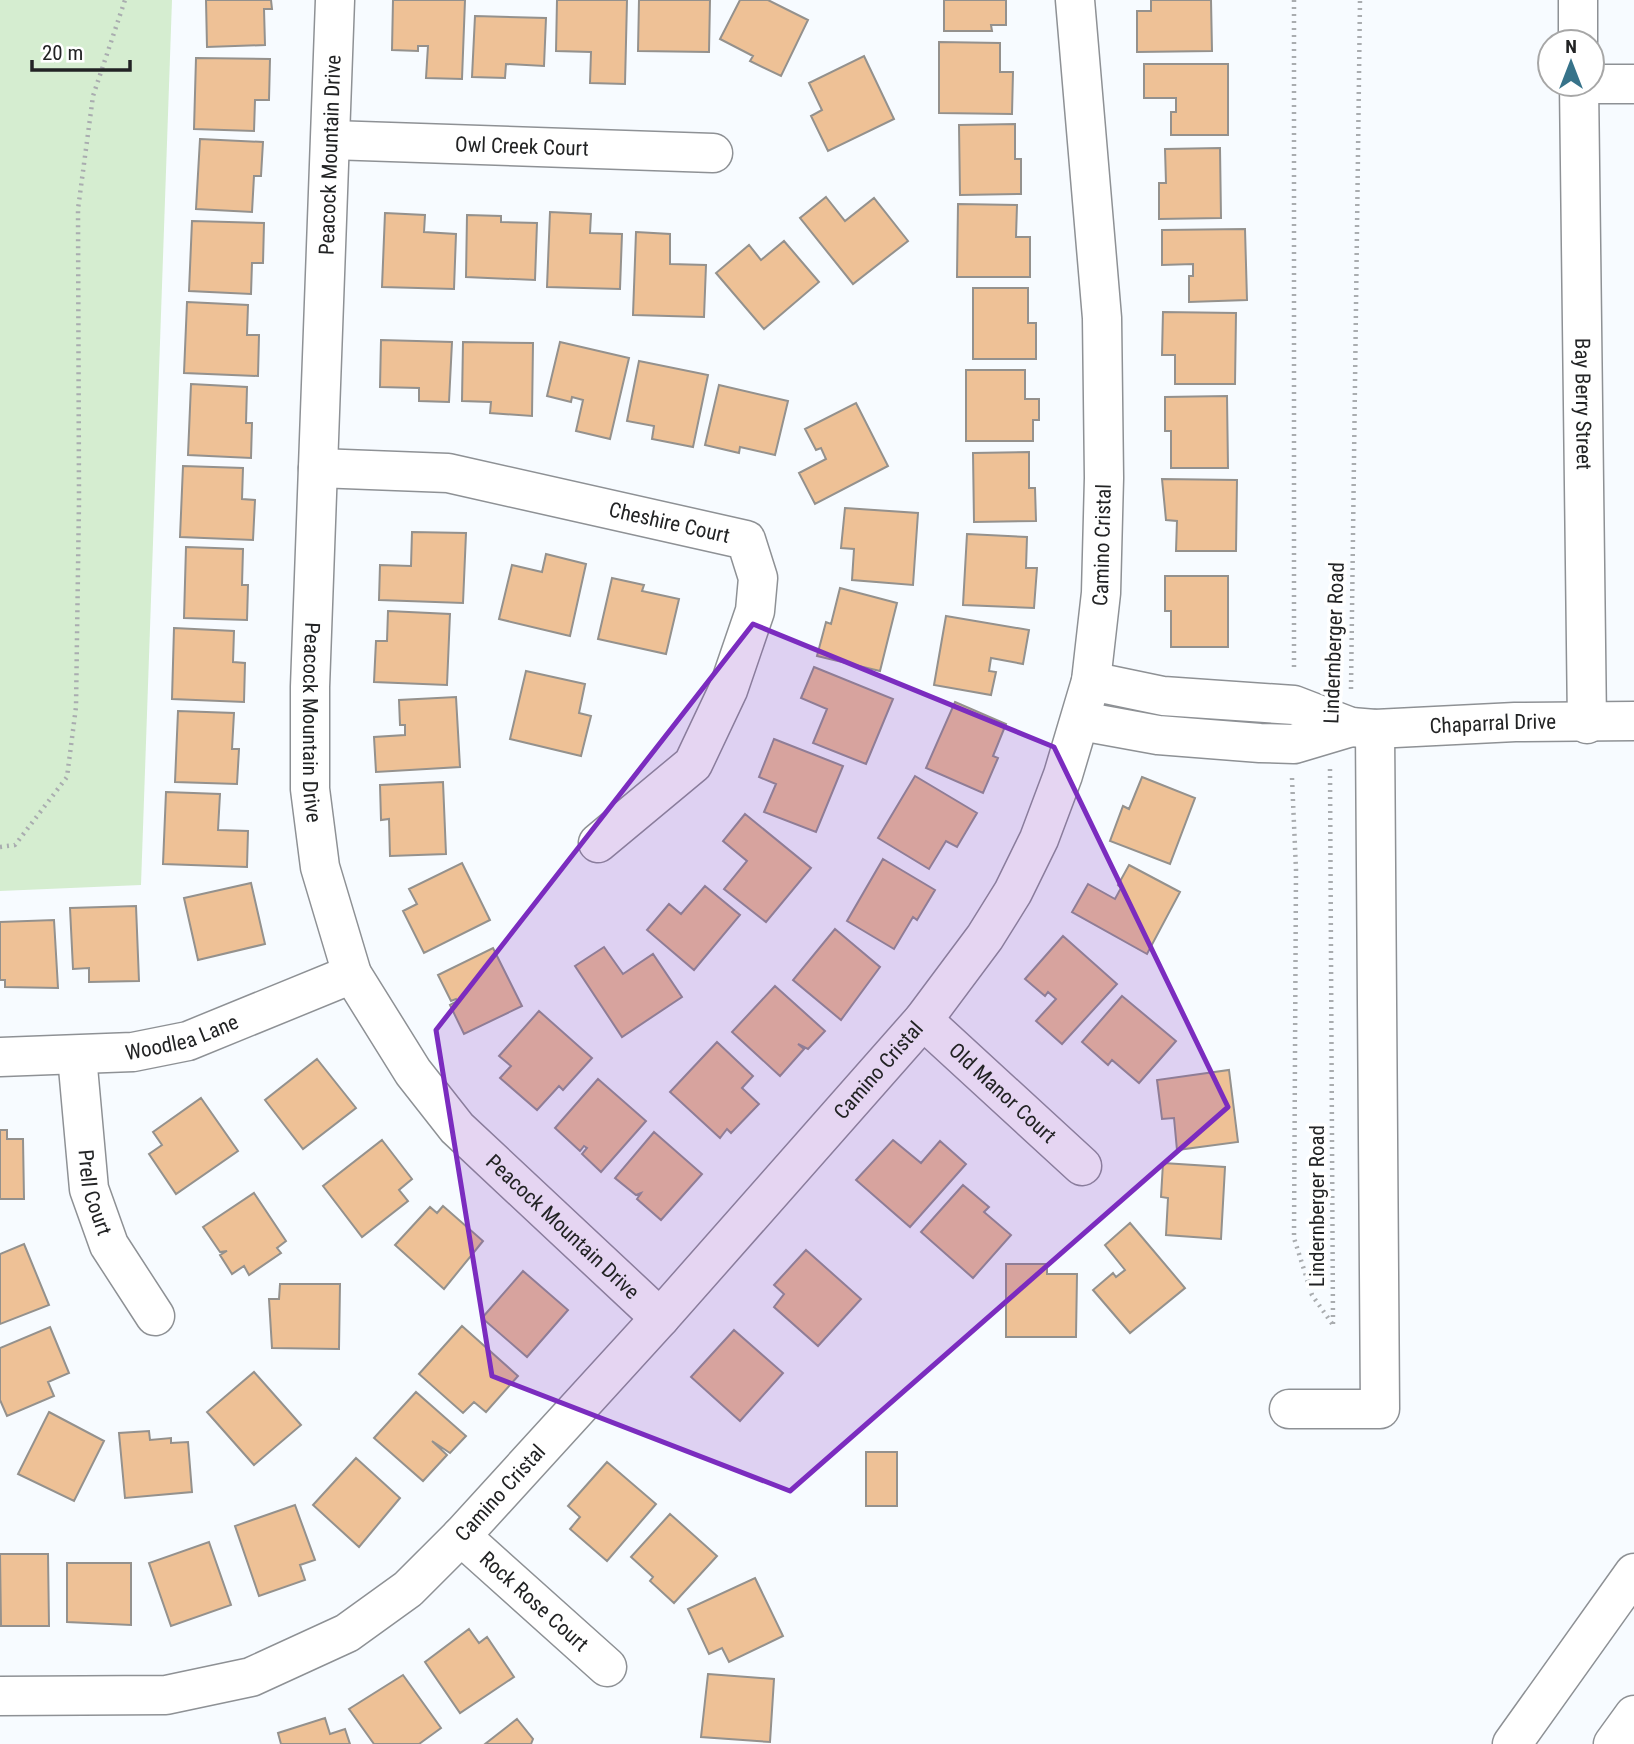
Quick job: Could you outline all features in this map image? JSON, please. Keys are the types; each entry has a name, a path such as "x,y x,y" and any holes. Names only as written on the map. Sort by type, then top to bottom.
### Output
{"street":[{"name":"Peacock Mountain Drive","path":"335,0 310,687 310,789 320,867 352,974 413,1072 457,1128 660,1318"},
{"name":"Camino Cristal","path":"0,1696 166,1695 251,1677 347,1633 408,1589 461,1536 660,1318 923,1020 985,937 1013,892 1040,839 1081,721 1091,681 1101,593 1104,478 1102,318 1075,0"},
{"path":"1578,0 1578,28"},
{"path":"1606,84 1634,84"},
{"name":"Bay Berry Street","path":"1579,98 1587,724"},
{"name":"Owl Creek Court","path":"331,140 713,153"},
{"name":"Cheshire Court","path":"318,468 448,473 746,540 758,578 755,611 728,690 693,764 598,843"},
{"name":"Chaparral Drive","path":"1091,681 1163,696 1294,705 1363,728"},
{"name":"Chaparral Drive","path":"1081,721 1158,735 1294,744 1363,728 1634,721"},
{"path":"1289,1409 1380,1409 1363,728"},
{"name":"Woodlea Lane","path":"0,1057 133,1052 188,1041 352,974"},
{"name":"Old Manor Court","path":"923,1020 1082,1166"},
{"name":"Prell Court","path":"77,1056 89,1189 109,1245 155,1316"},
{"name":"Rock Rose Court","path":"461,1536 607,1667"},
{"path":"1512,1744 1634,1573"},
{"path":"1613,1744 1634,1716"}],"path":[{"path":"0,847 15,845 67,777 76,693 79,500 78,209 93,96 125,0"},
{"name":"Lindernberger Road","path":"1333,1325 1330,766 1363,728 1360,0"}],"highlighted area":[{"path":"753,624 1054,747 1228,1107 790,1491 492,1376 436,1030"}],"green space":[{"path":"0,0 172,0 141,885 0,891"}],"building":[{"path":"206,0 271,0 272,9 264,9 265,45 207,47"},
{"path":"393,0 465,0 462,79 426,78 428,46 418,46 418,51 392,50"},
{"path":"557,0 627,0 625,84 590,83 591,52 556,51"},
{"path":"639,0 710,0 709,52 638,51"},
{"path":"740,0 768,0 808,20 781,76 750,61 753,56 720,39"},
{"path":"944,0 1006,0 1006,25 991,25 992,31 944,31"},
{"path":"1151,0 1211,0 1212,51 1137,52 1137,11 1151,11"},
{"path":"475,16 546,18 544,66 506,64 505,78 472,77"},
{"path":"939,42 1000,43 1000,72 1013,72 1012,114 939,113"},
{"path":"864,56 894,119 828,151 811,116 822,110 809,83"},
{"path":"196,58 270,59 269,100 255,100 254,131 194,129"},
{"path":"1144,64 1228,64 1228,135 1171,135 1171,112 1176,112 1176,98 1144,98"},
{"path":"1015,124 1015,159 1021,159 1021,194 960,195 959,125"},
{"path":"200,139 263,142 261,176 254,176 252,212 196,209"},
{"path":"1220,148 1221,218 1159,219 1159,183 1166,183 1165,149"},
{"path":"826,197 845,221 874,198 908,241 853,284 800,218"},
{"path":"958,204 1017,205 1016,237 1030,237 1030,277 957,277"},
{"path":"550,212 591,214 590,233 622,234 620,289 547,287"},
{"path":"385,213 425,215 424,232 456,234 454,289 382,287"},
{"path":"467,215 501,216 501,222 537,223 535,280 466,277"},
{"path":"192,221 264,223 263,263 252,263 251,294 189,291"},
{"path":"1245,229 1247,300 1189,302 1189,276 1193,276 1193,264 1162,265 1162,230"},
{"path":"636,232 670,234 670,264 706,265 704,317 633,315"},
{"path":"784,241 819,282 764,329 716,273 749,245 761,260"},
{"path":"973,288 1028,288 1028,323 1036,323 1036,359 973,359"},
{"path":"187,302 248,305 247,335 259,335 258,376 184,373"},
{"path":"1163,312 1236,313 1235,384 1175,384 1175,355 1162,355"},
{"path":"381,340 452,342 449,402 419,401 419,388 380,387"},
{"path":"463,342 533,343 532,416 490,413 491,402 462,401"},
{"path":"560,342 629,358 610,439 576,431 583,400 572,397 571,402 547,396"},
{"path":"639,361 708,375 693,447 652,439 654,426 627,421"},
{"path":"966,370 1025,370 1025,399 1039,399 1039,420 1033,420 1033,441 966,441"},
{"path":"191,384 247,387 246,423 252,423 251,458 188,455"},
{"path":"719,385 788,401 775,455 740,447 739,453 705,445"},
{"path":"1227,396 1228,468 1171,468 1171,431 1165,431 1165,397"},
{"path":"856,403 888,466 815,504 799,473 826,459 821,448 816,450 805,429"},
{"path":"1029,452 1029,488 1035,488 1036,521 974,522 973,453"},
{"path":"183,466 243,468 242,499 255,500 253,540 180,537"},
{"path":"1162,479 1237,480 1236,551 1176,551 1177,521 1166,520"},
{"path":"845,508 918,513 913,585 852,580 854,549 841,548"},
{"path":"412,532 466,533 463,603 379,600 380,565 411,566"},
{"path":"967,534 1027,537 1026,568 1037,568 1034,608 963,605"},
{"path":"186,547 243,549 242,585 248,585 247,620 184,618"},
{"path":"546,554 586,564 570,636 499,619 512,565 542,572"},
{"path":"1165,576 1228,576 1228,647 1171,647 1171,611 1165,611"},
{"path":"612,578 644,585 642,591 679,599 666,654 598,639"},
{"path":"840,588 897,603 880,671 817,656 826,622 831,624"},
{"path":"388,611 450,614 447,685 374,682 376,641 387,641"},
{"path":"946,616 1029,630 1023,664 991,658 989,671 996,672 991,695 934,685"},
{"path":"174,628 234,631 233,662 245,663 244,702 172,699"},
{"path":"814,667 893,699 866,764 813,743 827,709 801,698"},
{"path":"526,671 585,684 579,713 591,716 581,756 510,739"},
{"path":"456,697 460,767 376,772 374,737 405,735 405,725 400,725 399,700"},
{"path":"955,702 1006,724 993,756 998,758 983,793 926,768"},
{"path":"178,711 234,713 232,749 239,749 237,784 175,782"},
{"path":"774,739 843,766 816,832 764,812 776,784 759,777"},
{"path":"915,776 977,813 957,847 946,841 929,869 878,838"},
{"path":"1142,777 1195,798 1170,864 1110,841 1123,806 1129,809"},
{"path":"443,782 446,854 390,856 389,819 381,820 380,785"},
{"path":"166,792 220,794 218,830 248,831 247,867 163,864"},
{"path":"745,814 811,868 766,922 724,889 747,861 723,841"},
{"path":"883,859 935,890 917,920 913,917 894,949 847,921"},
{"path":"462,863 490,920 424,953 403,911 417,904 409,889"},
{"path":"1129,865 1180,892 1147,954 1072,912 1088,884 1115,899 1121,888 1118,885"},
{"path":"251,883 265,944 198,960 184,898"},
{"path":"705,886 740,915 694,970 647,930 669,904 681,914"},
{"path":"136,906 139,981 89,982 89,968 73,969 70,908"},
{"path":"54,920 58,988 5,987 5,980 0,980 0,922"},
{"path":"835,929 880,967 841,1020 793,980"},
{"path":"1063,936 1117,984 1062,1044 1036,1021 1056,999 1048,992 1045,996 1025,979"},
{"path":"604,947 623,974 653,954 682,997 622,1037 575,966"},
{"path":"493,948 522,1006 464,1034 450,1005 457,1001 451,1001 438,975"},
{"path":"775,986 825,1031 808,1049 798,1044 804,1049 780,1076 732,1032"},
{"path":"1122,996 1176,1041 1139,1083 1112,1060 1108,1065 1082,1042"},
{"path":"539,1011 592,1058 563,1090 559,1086 537,1110 500,1078 511,1066 499,1056"},
{"path":"717,1042 753,1076 742,1088 759,1104 731,1133 727,1129 720,1138 670,1092"},
{"path":"317,1059 356,1108 303,1149 265,1100"},
{"path":"1229,1070 1238,1142 1177,1150 1174,1118 1162,1119 1157,1080"},
{"path":"598,1079 646,1121 601,1172 582,1154 587,1148 584,1146 580,1151 555,1128"},
{"path":"201,1098 238,1151 176,1194 149,1154 162,1145 153,1132"},
{"path":"0,1130 7,1130 7,1139 23,1139 24,1199 0,1199"},
{"path":"654,1132 702,1174 661,1220 637,1199 641,1193 636,1195 615,1178"},
{"path":"382,1140 412,1179 399,1190 408,1201 362,1237 323,1186"},
{"path":"893,1140 921,1163 940,1141 966,1164 910,1227 856,1180"},
{"path":"1163,1163 1225,1167 1221,1239 1166,1235 1168,1198 1161,1197"},
{"path":"963,1185 989,1207 984,1212 1011,1235 973,1278 921,1232"},
{"path":"254,1193 286,1241 277,1248 281,1253 249,1275 244,1266 232,1274 220,1255 227,1251 220,1252 203,1227"},
{"path":"443,1206 483,1241 444,1289 395,1245 430,1207 437,1213"},
{"path":"1130,1223 1185,1288 1130,1333 1093,1290 1113,1273 1116,1277 1125,1270 1105,1245"},
{"path":"24,1244 49,1305 0,1324 0,1254"},
{"path":"806,1250 861,1299 818,1346 774,1307 784,1294 774,1285"},
{"path":"1006,1264 1047,1264 1047,1274 1077,1274 1076,1337 1006,1337"},
{"path":"523,1271 568,1310 527,1357 482,1318"},
{"path":"280,1284 340,1284 339,1349 272,1348 269,1299 279,1299"},
{"path":"462,1326 518,1376 486,1412 474,1402 463,1413 419,1374"},
{"path":"50,1327 69,1373 48,1382 54,1396 7,1416 0,1400 0,1348"},
{"path":"734,1330 783,1373 740,1421 691,1377"},
{"path":"254,1372 301,1425 254,1465 207,1412"},
{"path":"416,1392 466,1436 450,1453 432,1441 447,1455 423,1481 374,1438"},
{"path":"49,1412 104,1441 74,1501 18,1474"},
{"path":"149,1431 150,1440 171,1438 171,1443 188,1442 192,1492 125,1498 119,1433"},
{"path":"866,1452 897,1452 897,1506 866,1506"},
{"path":"356,1458 400,1498 359,1547 313,1505"},
{"path":"607,1462 656,1504 607,1561 570,1529 580,1517 568,1506"},
{"path":"295,1505 315,1560 300,1565 305,1580 259,1596 235,1526"},
{"path":"670,1514 717,1556 674,1603 650,1581 653,1577 631,1557"},
{"path":"209,1542 231,1605 171,1626 149,1563"},
{"path":"0,1554 48,1554 49,1626 1,1626"},
{"path":"67,1563 131,1563 131,1625 67,1622"},
{"path":"755,1578 783,1636 729,1662 722,1648 709,1654 688,1609"},
{"path":"469,1629 479,1643 487,1637 514,1677 460,1713 425,1662"},
{"path":"708,1674 774,1679 770,1742 701,1737"},
{"path":"403,1675 441,1728 419,1744 374,1744 349,1709"},
{"path":"325,1718 330,1734 345,1729 350,1744 281,1744 278,1733"},
{"path":"517,1719 533,1739 531,1744 485,1744"}]}
